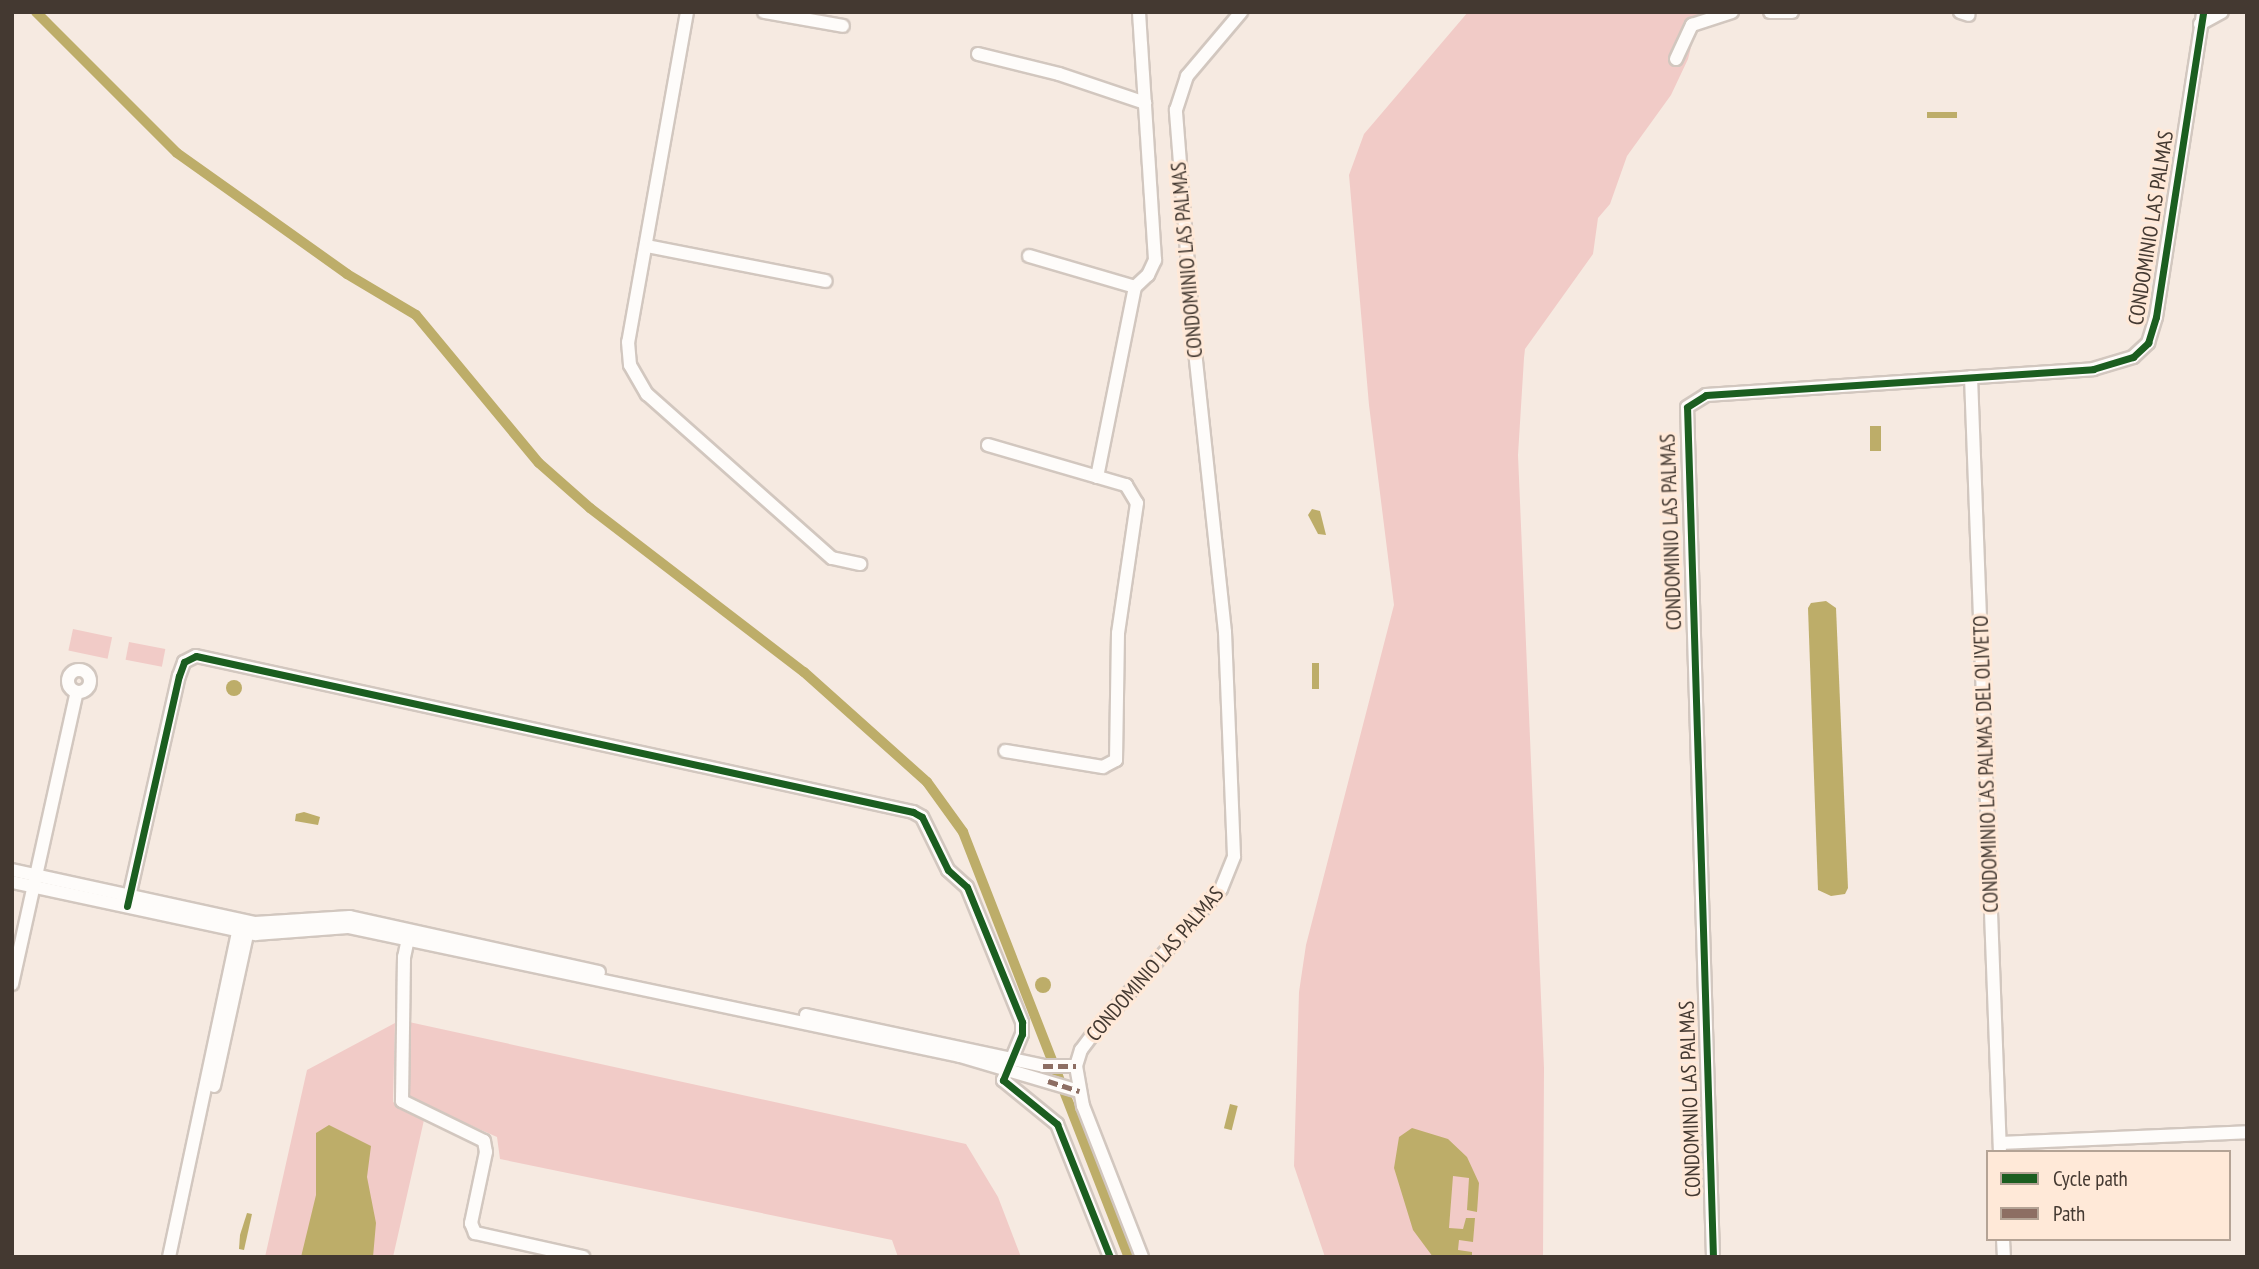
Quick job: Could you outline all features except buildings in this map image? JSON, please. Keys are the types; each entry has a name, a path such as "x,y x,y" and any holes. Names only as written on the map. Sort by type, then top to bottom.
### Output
{"street":[{"path":"687,12 648,246 628,342 630,365 641,387 832,558 860,564"},
{"path":"764,12 843,26"},
{"path":"1097,477 1135,287 1151,271 1155,253 1139,12"},
{"name":"CONDOMINIO LAS PALMAS","path":"1142,1257 1079,1091 1076,1066 1081,1050 1097,1029 1221,889 1234,856 1225,632 1194,341 1176,121 1178,97 1187,76 1241,12"},
{"path":"1676,59 1692,25 1732,12"},
{"path":"1770,12 1791,12"},
{"name":"CONDOMINIO LAS PALMAS","path":"1713,1257 1684,417 1695,398 1706,394 2109,366 2133,357 2148,343 2156,317 2202,18 2222,12"},
{"path":"978,54 1059,74 1145,103"},
{"path":"648,246 826,281"},
{"path":"1028,256 1135,287"},
{"name":"CONDOMINIO LAS PALMAS DEL OLIVETO","path":"1972,377 2000,1147"},
{"path":"988,445 1129,488 1137,503 1118,633 1118,756 1102,767 1005,751"},
{"path":"129,901 179,676 184,662 196,656 913,812 922,817 948,870 967,887 1022,1023 1022,1034 1003,1072 1006,1086 1057,1124 1111,1257"},
{"path":"12,984 77,692"},
{"path":"12,870 35,881 244,926 342,926 409,935 1043,1066 1076,1066"},
{"path":"12,882 35,881"},
{"path":"169,1257 244,926"},
{"path":"176,1257 244,926"},
{"path":"409,935 960,1056 1003,1072 1064,1084 1079,1091"},
{"path":"409,935 400,1096 409,1107 485,1142 473,1230 483,1236 583,1257"},
{"path":"2000,1147 2247,1132"}],"shaded area":[{"path":"1468,12 1700,12 1688,59 1671,95 1627,156 1610,204 1598,218 1593,254 1525,349 1518,455 1544,1068 1543,1257 1325,1257 1294,1166 1299,992 1306,945 1394,605 1369,405 1349,175 1364,134"},
{"path":"1927,112 1957,112 1957,118 1927,118"},
{"path":"1870,426 1881,426 1881,451 1870,451"},
{"path":"1312,509 1320,511 1326,535 1318,534 1308,515"},
{"path":"1826,601 1836,608 1848,888 1845,894 1831,896 1818,890 1808,608 1811,603"},
{"path":"73,629 112,637 108,659 68,651"},
{"path":"129,642 165,649 162,667 126,660"},
{"path":"1312,663 1319,663 1319,689 1312,689"},
{"path":"231,680 237,680 242,688 240,694 231,696 226,691 226,685"},
{"path":"304,812 320,817 318,825 295,821 296,814"},
{"path":"1040,977 1046,977 1051,985 1049,991 1040,993 1035,988 1035,982"},
{"path":"409,1022 966,1144 998,1197 1021,1257 898,1257 892,1240 500,1159 497,1137 407,1097"},
{"path":"395,1023 393,1102 424,1120 393,1257 265,1257 307,1070"},
{"path":"1230,1104 1238,1106 1232,1130 1224,1128"},
{"path":"329,1125 371,1146 367,1177 376,1223 373,1257 301,1257 316,1195 316,1133"},
{"path":"1412,1128 1448,1139 1467,1157 1479,1183 1477,1212 1467,1210 1469,1178 1453,1176 1449,1228 1463,1229 1466,1218 1475,1218 1473,1242 1459,1240 1458,1250 1472,1252 1472,1257 1433,1257 1413,1230 1394,1168 1399,1137"},
{"path":"247,1213 252,1214 244,1250 239,1249 240,1235"}],"waterway":[{"path":"36,12 177,153 347,274 416,315 539,463 590,508 804,672 927,782 963,832 1129,1257"}],"marked path":[{"path":"1043,1066 1076,1066"},
{"path":"1048,1081 1079,1091"}],"cycle path":[{"path":"1713,1257 1687,407 1706,395 2093,369 2133,357 2148,343 2156,317 2203,12"},
{"path":"127,906 179,676 184,662 196,656 913,812 922,817 948,870 967,887 1022,1022 1022,1034 1003,1080 1057,1124 1110,1257"}]}
